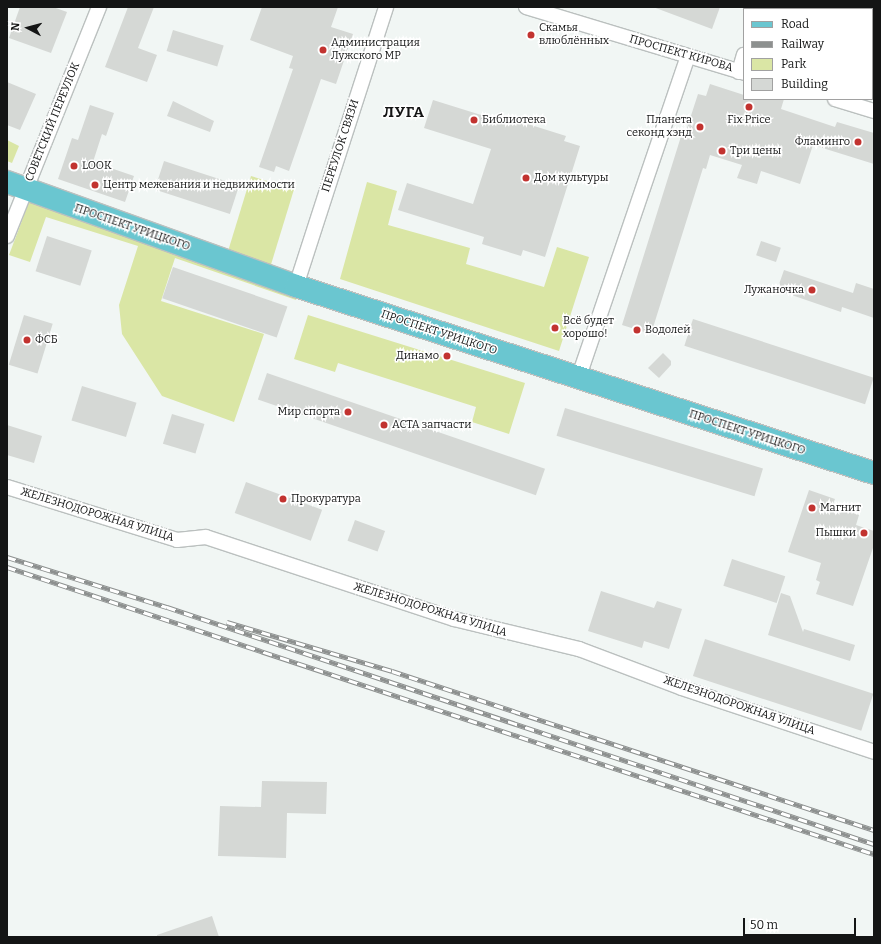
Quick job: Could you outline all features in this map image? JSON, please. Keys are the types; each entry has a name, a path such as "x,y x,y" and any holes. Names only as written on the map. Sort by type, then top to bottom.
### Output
{"main road":[{"name":"ПРОСПЕКТ УРИЦКОГО","path":"16,186 296,286 578,379 874,473"}],"street":[{"name":"СОВЕТСКИЙ ПЕРЕУЛОК","path":"7,236 16,186 99,7"},
{"name":"ПЕРЕУЛОК СВЯЗИ","path":"296,286 386,7"},
{"name":"ПРОСПЕКТ КИРОВА","path":"526,7 687,58 741,72"},
{"path":"578,379 687,58"},
{"path":"741,72 743,61"},
{"path":"838,100 874,111"},
{"name":"ЖЕЛЕЗНОДОРОЖНАЯ УЛИЦА","path":"7,487 176,540 206,537 454,619 579,649 682,688 874,752"}],"green space":[{"path":"874,7 874,99 873,8 776,8"},
{"path":"7,140 19,146 12,163 7,161"},
{"path":"251,176 294,189 271,266 228,253"},
{"path":"367,182 397,191 388,225 470,248 466,264 544,287 557,247 589,257 559,351 340,279"},
{"path":"32,194 301,286 296,300 175,258 161,301 264,334 234,422 162,396 122,334 119,305 138,246 46,217 30,262 9,255"},
{"path":"308,315 525,383 509,434 472,422 476,407 338,363 335,372 294,359"}],"building":[{"path":"20,7 53,7 67,12 51,53 9,38"},
{"path":"128,7 154,7 138,48 157,55 147,82 105,67"},
{"path":"262,7 338,7 331,27 353,34 336,84 321,79 289,171 276,166 274,172 259,167 293,69 289,68 293,56 250,40"},
{"path":"653,7 720,7 712,29"},
{"path":"173,30 224,45 217,67 167,51"},
{"path":"7,82 36,94 20,130 7,125"},
{"path":"710,84 743,95 743,100 784,100 781,109 835,127 837,122 874,133 874,164 813,145 800,184 761,171 757,184 737,178 742,165 710,155 706,169 703,168 651,334 622,325 683,130 686,131 698,94 706,96"},
{"name":"Дом культуры","path":"433,100 513,125 515,120 566,136 564,141 580,146 545,257 523,250 521,256 482,244 484,237 398,210 407,183 473,204 491,149 424,128"},
{"path":"173,101 214,121 210,132 167,116"},
{"path":"90,105 114,113 106,136 102,134 93,162 134,176 125,202 58,179 72,138 78,140"},
{"path":"164,161 239,185 230,214 155,190"},
{"path":"47,236 92,251 80,286 36,271"},
{"path":"761,241 781,248 776,262 756,255"},
{"path":"173,267 287,306 277,338 162,298"},
{"path":"784,270 853,293 856,283 874,289 874,318 842,307 841,312 777,290"},
{"path":"24,315 53,324 37,373 9,365"},
{"path":"693,319 874,378 865,404 684,346"},
{"path":"663,353 671,361 671,365 659,378 648,368"},
{"path":"267,373 545,469 536,495 258,399"},
{"path":"82,386 137,403 126,437 71,420"},
{"path":"565,408 763,469 754,496 557,436"},
{"path":"172,414 205,424 195,454 163,444"},
{"path":"7,425 42,436 34,463 7,455"},
{"path":"246,482 322,510 311,541 235,513"},
{"path":"809,490 835,499 832,506 859,515 856,525 874,531 874,545 853,606 816,594 820,582 816,580 821,563 788,552"},
{"path":"355,520 385,531 378,552 347,541"},
{"path":"732,559 785,576 777,603 723,586"},
{"path":"601,591 654,608 657,601 682,609 669,649 644,641 642,648 588,631"},
{"path":"781,593 790,596 803,632 804,629 855,645 850,661 768,635"},
{"path":"705,639 873,694 861,731 693,676"},
{"path":"262,781 327,782 326,814 287,813 286,858 218,856 220,806 261,807"},
{"path":"212,916 219,937 157,937 157,935"}],"railway":[{"path":"7,557 167,607 874,844"},
{"path":"7,567 874,854"},
{"path":"227,622 392,671 874,830"}],"place":[{"name":"Скамья влюблённых","path":"531,35"},
{"name":"Администрация Лужского МР","path":"323,50"},
{"name":"Fix Price","path":"749,107"},
{"name":"Библиотека","path":"474,120"},
{"name":"Планета секонд хэнд","path":"700,127"},
{"name":"Фламинго","path":"858,142"},
{"name":"Три цены","path":"722,151"},
{"name":"LOOK","path":"74,166"},
{"name":"Дом культуры","path":"526,178"},
{"name":"Центр межевания и недвижимости","path":"95,185"},
{"name":"Лужаночка","path":"812,290"},
{"name":"Всё будет хорошо!","path":"555,328"},
{"name":"Водолей","path":"637,330"},
{"name":"ФСБ","path":"27,340"},
{"name":"Динамо","path":"447,356"},
{"name":"Мир спорта","path":"348,412"},
{"name":"АСТА запчасти","path":"384,425"},
{"name":"Прокуратура","path":"283,499"},
{"name":"Магнит","path":"812,508"},
{"name":"Пышки","path":"864,533"}],"district":[{"name":"ЛУГА","path":"404,113"}]}
